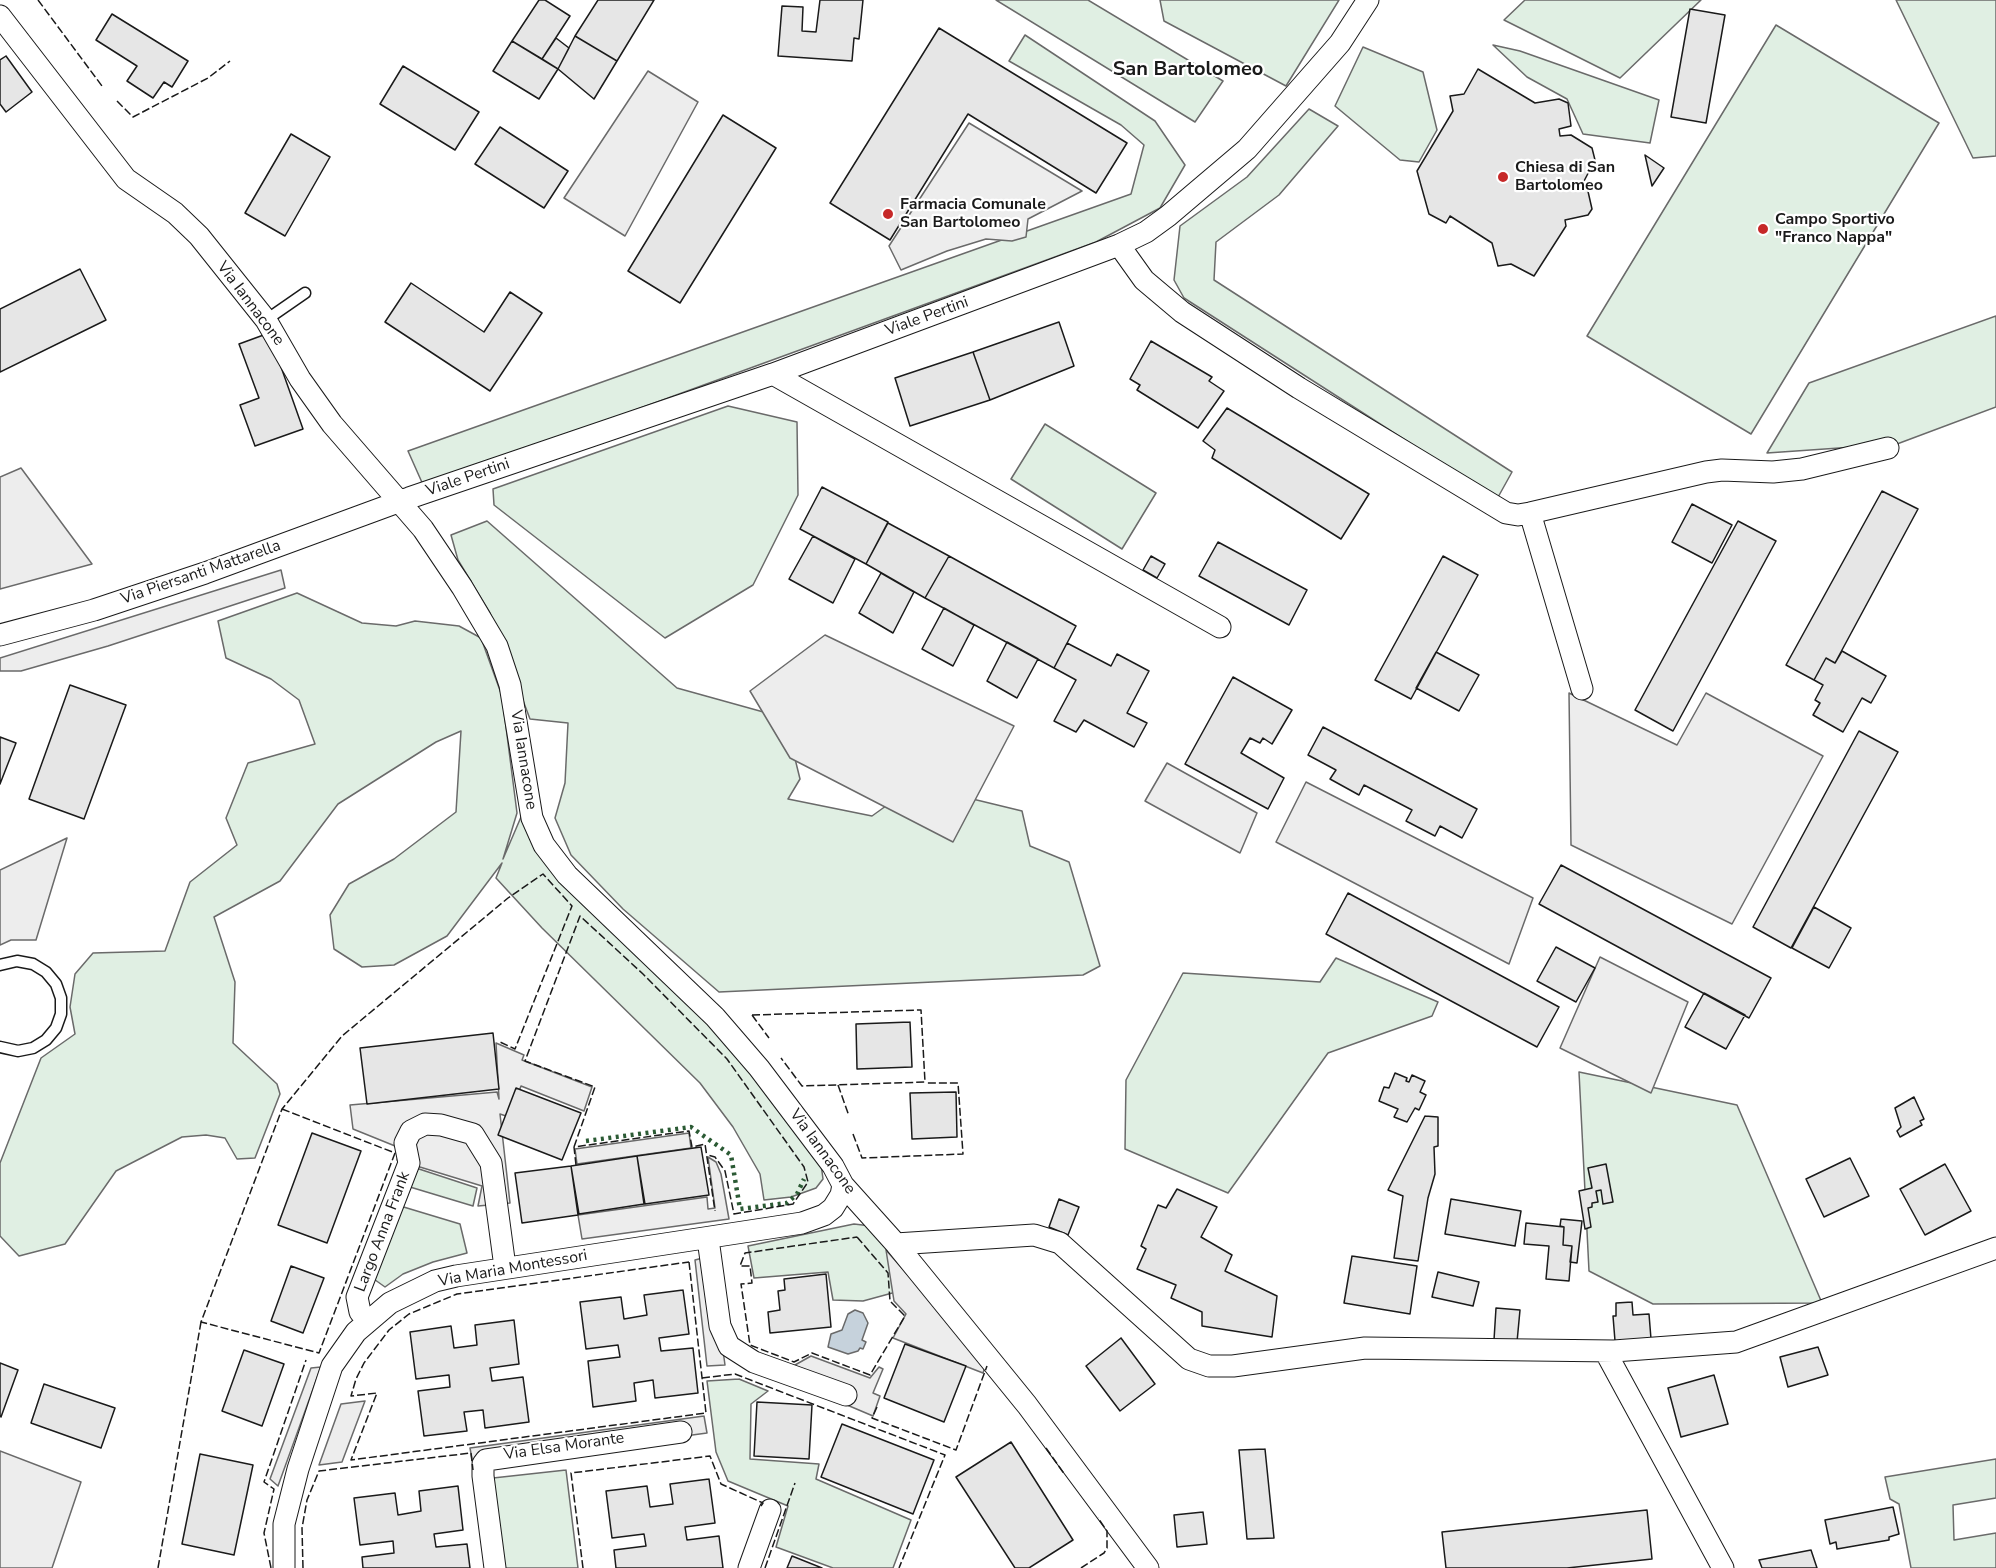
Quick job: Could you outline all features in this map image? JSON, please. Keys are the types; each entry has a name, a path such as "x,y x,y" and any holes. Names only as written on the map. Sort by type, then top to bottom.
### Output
{"street":[{"name":"Viale Pertini","path":"400,502 773,374 1119,245 1146,232 1247,149 1340,43 1368,0"},
{"name":"Via Iannacone","path":"0,16 126,180 187,223 266,320 300,379 332,424 400,502 436,548 497,646 510,685 532,818 544,845 567,875 722,1026 801,1123 833,1166 843,1185 896,1244 1027,1405 1148,1568"},
{"path":"1119,245 1144,280 1182,312 1299,387 1506,513 1518,515 1530,513 1706,472 1722,470 1773,472 1802,469 1888,448"},
{"path":"773,374 1220,627"},
{"name":"Via Piersanti Mattarella","path":"0,635 94,610 194,577 400,502"},
{"path":"1530,513 1582,689"},
{"name":"Largo Anna Frank","path":"368,1320 360,1312 357,1297 409,1163 405,1143 411,1131 425,1124 441,1125 473,1134 491,1162 505,1267"},
{"name":"Via Maria Montessori","path":"284,1568 284,1524 325,1384 344,1348 368,1320 390,1303 435,1281 505,1267 708,1239 802,1223 824,1215 837,1203 843,1185"},
{"path":"896,1244 1034,1235 1060,1243 1189,1359 1209,1366 1233,1366 1365,1348 1605,1351 1736,1342 1996,1248"},
{"path":"708,1239 720,1326 729,1346 754,1362 846,1395"},
{"path":"1605,1351 1723,1568"},
{"name":"Via Elsa Morante","path":"495,1568 483,1476 483,1464 486,1460 681,1432"},
{"path":"749,1568 770,1510"}],"lane":[{"path":"266,320 305,293"},
{"path":"0,965 17,961 33,964 46,972 56,984 61,998 61,1014 56,1028 46,1040 33,1048 18,1051 0,1047"}],"green space":[{"path":"996,0 1088,0 1223,81 1195,122"},
{"path":"1160,0 1339,0 1286,86 1164,21"},
{"path":"1525,0 1701,0 1620,78 1504,20"},
{"path":"1896,0 1996,0 1996,156 1973,158"},
{"name":"Campo Sportivo \"Franco Nappa\"","path":"1776,25 1939,123 1751,434 1587,336"},
{"path":"1025,35 1155,121 1185,165 1160,208 1096,242 424,487 408,451 1131,194 1144,145 1121,125 1009,61"},
{"path":"1493,45 1520,51 1659,100 1650,143 1583,134 1567,99 1527,77"},
{"path":"1363,47 1423,72 1437,130 1419,162 1400,160 1335,106"},
{"path":"1309,109 1338,126 1279,195 1216,242 1214,280 1512,472 1497,499 1184,298 1174,280 1180,226 1247,177"},
{"path":"1996,316 1996,407 1897,444 1767,453 1809,383"},
{"path":"728,406 797,422 798,495 753,585 665,638 494,505 493,489"},
{"path":"1045,424 1156,493 1122,549 1011,479"},
{"path":"487,521 677,688 785,718 800,779 788,799 872,816 915,785 1022,811 1030,846 1069,862 1100,966 1083,975 719,992 623,909 571,855 555,818 565,783 568,723 530,719 490,613 458,560 451,535"},
{"path":"297,593 362,623 396,626 415,621 459,626 481,638 502,696 517,813 503,859 521,817 553,862 702,1007 821,1164 823,1179 816,1188 791,1197 764,1200 760,1174 733,1127 700,1083 542,928 496,878 502,863 447,936 394,965 362,967 334,949 330,915 349,884 394,859 456,812 461,731 436,742 338,804 280,881 214,917 235,982 233,1043 277,1084 280,1094 255,1158 237,1159 225,1138 206,1135 182,1137 116,1171 65,1244 19,1256 0,1236 0,1163 41,1058 75,1034 70,1007 75,974 93,953 165,951 190,882 237,845 226,818 248,763 315,744 299,700 271,679 226,658 218,621"},
{"path":"1336,958 1438,1002 1432,1016 1328,1053 1228,1193 1125,1149 1126,1080 1183,973 1320,982"},
{"path":"1579,1072 1737,1105 1822,1303 1653,1304 1589,1271"},
{"path":"416,1168 477,1188 473,1206 410,1187"},
{"path":"397,1205 460,1224 467,1253 433,1262 403,1274 385,1287 371,1277"},
{"path":"854,1224 871,1226 887,1249 896,1292 863,1301 833,1300 828,1272 754,1278 748,1246"},
{"path":"739,1379 768,1391 751,1404 750,1459 819,1464 816,1479 911,1520 893,1568 833,1568 776,1547 788,1506 728,1481 716,1452 707,1381"},
{"path":"1996,1459 1996,1498 1953,1505 1954,1540 1996,1533 1996,1568 1911,1568 1899,1504 1890,1499 1885,1477"},
{"path":"566,1470 578,1568 504,1568 493,1478"}],"shaded area":[{"path":"648,71 698,102 625,236 564,198"},
{"path":"969,123 1082,191 1028,219 1026,237 1012,241 986,239 947,251 901,270 889,246"},
{"path":"21,468 92,564 0,589 0,477"},
{"path":"281,570 285,588 108,646 21,671 0,671 0,658"},
{"path":"825,635 1014,726 953,842 790,758 750,691"},
{"path":"1569,693 1677,745 1706,693 1823,756 1732,924 1571,845"},
{"path":"1167,763 1257,813 1240,853 1145,801"},
{"path":"1306,782 1533,898 1509,964 1276,842"},
{"path":"67,838 36,940 11,940 0,945 0,870"},
{"path":"1600,957 1688,1002 1651,1093 1560,1048"},
{"path":"496,1043 524,1055 522,1060 592,1087 584,1111 521,1086 509,1117 500,1114 510,1203 478,1206 482,1186 397,1160 400,1148 353,1129 350,1105 497,1092 499,1099"},
{"path":"689,1133 691,1148 577,1164 575,1149"},
{"path":"708,1157 716,1162 721,1174 729,1219 582,1239 578,1215 707,1197 708,1209 715,1208"},
{"path":"886,1250 986,1364 983,1373 893,1338 906,1314 894,1301"},
{"path":"710,1256 725,1365 707,1366 695,1260"},
{"path":"855,1310 863,1313 868,1323 862,1340 866,1342 863,1349 860,1348 848,1354 828,1347 831,1334 842,1330 848,1314"},
{"path":"811,1356 870,1378 879,1367 883,1369 873,1393 880,1396 873,1416 788,1380 795,1365"},
{"path":"321,1367 278,1486 270,1479 311,1368"},
{"path":"365,1401 342,1462 319,1465 341,1404"},
{"path":"704,1416 707,1433 473,1465 470,1448"},
{"path":"0,1451 81,1482 52,1568 0,1568"}],"building":[{"path":"539,0 545,0 570,16 542,59 512,41"},
{"path":"598,0 654,0 617,61 575,36"},
{"path":"820,0 863,0 859,39 854,38 852,61 778,56 782,6 803,7 802,31 816,32"},
{"path":"1690,9 1725,15 1706,123 1671,117"},
{"path":"112,14 188,61 172,87 164,82 153,98 127,81 137,66 96,40"},
{"path":"939,28 1127,143 1096,193 968,114 890,240 830,203"},
{"path":"575,36 617,61 594,99 558,69"},
{"path":"556,38 569,48 558,69 542,59"},
{"path":"512,41 558,69 539,99 493,71"},
{"path":"6,56 32,92 6,112 0,104 0,60"},
{"path":"403,66 479,112 455,150 380,104"},
{"name":"Chiesa di San Bartolomeo","path":"1478,69 1535,103 1559,99 1568,103 1571,126 1559,129 1560,136 1571,135 1592,148 1595,160 1583,183 1587,187 1592,209 1588,215 1565,220 1566,226 1534,276 1511,264 1498,266 1492,243 1450,216 1446,223 1429,214 1417,171 1453,111 1450,96 1464,94"},
{"path":"723,115 776,148 680,303 628,271"},
{"path":"500,127 568,171 544,208 475,164"},
{"path":"291,134 330,157 285,236 245,213"},
{"path":"1645,155 1664,168 1652,186"},
{"path":"80,269 106,320 0,372 0,309"},
{"path":"411,283 484,332 510,292 542,313 490,391 385,322"},
{"path":"1059,322 1074,366 990,400 973,352"},
{"path":"269,333 303,429 255,446 240,405 259,398 239,344"},
{"path":"1151,341 1212,377 1209,381 1224,391 1198,428 1137,390 1140,385 1130,379"},
{"path":"973,352 990,400 910,426 895,378"},
{"path":"1227,408 1369,494 1341,539 1212,458 1215,450 1203,441"},
{"path":"822,487 888,522 866,564 800,529"},
{"path":"1882,491 1918,509 1835,663 1826,658 1814,680 1786,665"},
{"path":"1692,504 1732,525 1712,563 1672,542"},
{"path":"1738,521 1776,541 1673,731 1635,710"},
{"path":"888,523 949,556 925,598 866,564"},
{"path":"813,536 855,559 833,603 789,579"},
{"path":"1218,542 1307,590 1289,625 1199,576"},
{"path":"949,556 1076,626 1054,668 925,598"},
{"path":"1151,556 1165,564 1157,578 1143,570"},
{"path":"1443,556 1478,575 1411,699 1375,680"},
{"path":"881,573 914,592 893,633 859,613"},
{"path":"944,608 974,625 953,666 922,649"},
{"path":"1007,642 1038,659 1017,698 987,681"},
{"path":"1067,643 1111,666 1117,654 1149,671 1127,713 1147,723 1134,747 1084,720 1076,732 1054,721 1076,680 1054,668"},
{"path":"1842,651 1886,676 1871,703 1862,698 1843,732 1813,715 1820,703 1815,700 1823,685 1814,680 1826,658 1835,663"},
{"path":"1436,652 1479,675 1459,711 1416,688"},
{"path":"1233,677 1292,710 1272,744 1263,738 1260,743 1250,738 1241,753 1284,778 1268,809 1185,764"},
{"path":"70,685 126,705 84,819 29,799"},
{"path":"1323,727 1477,809 1462,838 1440,826 1435,836 1406,821 1412,810 1364,785 1359,795 1330,779 1336,770 1308,755"},
{"path":"1859,731 1898,752 1791,948 1753,927"},
{"path":"0,737 16,743 0,784"},
{"path":"1561,865 1771,978 1749,1018 1539,904"},
{"path":"1348,893 1559,1007 1537,1047 1326,934"},
{"path":"1814,907 1851,928 1829,968 1792,948"},
{"path":"1556,947 1595,968 1576,1002 1537,981"},
{"path":"1704,993 1745,1015 1726,1049 1685,1027"},
{"path":"910,1022 912,1067 857,1069 856,1024"},
{"path":"493,1033 499,1089 367,1104 360,1048"},
{"path":"1395,1073 1407,1078 1406,1081 1409,1082 1412,1075 1425,1081 1420,1092 1426,1095 1419,1110 1415,1108 1407,1122 1394,1117 1398,1109 1379,1101 1384,1087 1389,1088"},
{"path":"516,1088 581,1113 562,1160 498,1135"},
{"path":"956,1092 957,1137 912,1139 910,1093"},
{"path":"1914,1097 1924,1119 1920,1121 1922,1125 1900,1137 1897,1131 1901,1127 1895,1108"},
{"path":"1425,1116 1438,1117 1438,1146 1434,1147 1435,1174 1428,1198 1418,1261 1394,1258 1403,1196 1388,1190"},
{"path":"312,1133 361,1151 327,1243 278,1225"},
{"path":"701,1147 709,1195 645,1204 637,1156"},
{"path":"637,1156 644,1204 579,1214 571,1166"},
{"path":"1850,1158 1869,1196 1824,1217 1806,1179"},
{"path":"1606,1164 1613,1202 1603,1204 1601,1190 1596,1191 1598,1202 1592,1203 1592,1207 1588,1208 1591,1227 1585,1229 1579,1191 1592,1188 1588,1168"},
{"path":"1945,1164 1971,1211 1925,1235 1900,1189"},
{"path":"571,1166 578,1215 522,1223 515,1173"},
{"path":"1177,1189 1217,1207 1201,1237 1232,1255 1225,1271 1277,1296 1272,1337 1202,1326 1202,1312 1171,1298 1176,1285 1137,1269 1146,1249 1141,1246 1158,1205 1166,1208"},
{"path":"1059,1199 1079,1207 1068,1235 1049,1227"},
{"path":"1451,1199 1521,1211 1515,1246 1445,1234"},
{"path":"1561,1219 1582,1221 1577,1263 1570,1262 1572,1246 1563,1245 1564,1227 1560,1226"},
{"path":"1526,1223 1564,1227 1563,1245 1572,1246 1569,1281 1546,1279 1549,1246 1524,1244"},
{"path":"1352,1256 1417,1266 1410,1314 1344,1303"},
{"path":"291,1266 324,1278 303,1333 271,1321"},
{"path":"1438,1272 1479,1282 1473,1306 1432,1297"},
{"path":"826,1274 831,1327 770,1333 768,1312 780,1310 778,1291 785,1290 784,1279"},
{"path":"683,1290 689,1334 659,1338 661,1351 693,1348 698,1393 655,1398 653,1380 634,1383 636,1401 593,1407 588,1361 620,1357 618,1345 586,1349 580,1302 621,1297 624,1319 647,1315 644,1295"},
{"path":"1632,1302 1633,1315 1649,1314 1651,1339 1615,1341 1613,1316 1616,1316 1616,1303"},
{"path":"1496,1308 1520,1310 1517,1342 1494,1340"},
{"path":"514,1320 519,1364 490,1368 492,1381 523,1377 529,1422 485,1428 483,1410 464,1412 467,1431 424,1436 418,1391 450,1387 449,1375 416,1379 410,1332 451,1326 454,1348 477,1345 475,1325"},
{"path":"1121,1338 1155,1384 1120,1411 1086,1366"},
{"path":"905,1344 966,1366 944,1422 884,1398"},
{"path":"1818,1347 1828,1375 1788,1387 1780,1357"},
{"path":"244,1350 284,1364 262,1426 222,1411"},
{"path":"0,1363 18,1370 1,1417 0,1416"},
{"path":"1714,1375 1728,1424 1681,1437 1668,1388"},
{"path":"44,1384 115,1408 101,1448 31,1423"},
{"path":"757,1402 812,1405 809,1459 754,1456"},
{"path":"842,1424 934,1460 913,1514 821,1477"},
{"path":"1011,1442 1073,1540 1029,1568 1015,1568 956,1477"},
{"path":"1265,1449 1274,1538 1247,1539 1239,1450"},
{"path":"200,1454 253,1465 234,1555 182,1544"},
{"path":"709,1479 715,1523 685,1527 687,1540 719,1536 723,1568 616,1568 614,1550 646,1546 644,1534 612,1538 606,1491 647,1486 650,1507 673,1504 670,1484"},
{"path":"458,1486 463,1530 434,1534 436,1547 467,1544 470,1568 363,1568 362,1557 394,1553 393,1541 360,1545 354,1498 395,1493 398,1515 421,1511 419,1491"},
{"path":"1893,1507 1899,1534 1889,1537 1889,1540 1837,1549 1836,1542 1830,1544 1825,1520"},
{"path":"1647,1510 1652,1559 1567,1568 1446,1568 1442,1532"},
{"path":"1203,1512 1207,1544 1177,1547 1174,1515"},
{"path":"1811,1550 1817,1568 1762,1568 1759,1560"},
{"path":"792,1556 822,1568 787,1568"}],"hedge":[{"path":"586,1141 691,1127 731,1155 740,1209 787,1203 797,1194 804,1179"}],"fence":[{"path":"38,0 102,86"},
{"path":"117,101 133,117 208,78 230,61"},
{"path":"282,1109 395,1153 319,1353 201,1322 282,1109 342,1036 508,898 543,874 572,906 515,1049 498,1041"},
{"path":"574,1147 595,1087 525,1061 580,916 643,974 727,1059 804,1167 808,1182 793,1204 734,1214 725,1171 715,1157 708,1155"},
{"path":"752,1015 921,1010 925,1082 802,1086 781,1058"},
{"path":"752,1015 769,1038"},
{"path":"853,1134 862,1158 963,1154 958,1083 925,1083"},
{"path":"838,1085 849,1116"},
{"path":"576,1165 574,1147 689,1131 692,1147 705,1144 715,1211"},
{"path":"857,1237 888,1273 890,1301 905,1316 870,1375 812,1353 794,1362 750,1345 741,1284 752,1283 750,1266 740,1266 745,1253 857,1237"},
{"path":"689,1262 706,1413 351,1460 377,1393 351,1396 356,1379 364,1363 389,1330 409,1314 457,1294 689,1262"},
{"path":"158,1568 201,1322"},
{"path":"271,1568 264,1533 274,1489 264,1482 306,1360"},
{"path":"877,1407 872,1418 956,1450 987,1366"},
{"path":"702,1378 735,1374 945,1455 899,1568"},
{"path":"1046,1448 1065,1475"},
{"path":"303,1568 302,1528 307,1500 319,1471 471,1453 473,1470"},
{"path":"583,1568 571,1473 710,1456 721,1484 763,1503 761,1506"},
{"path":"765,1568 795,1483"},
{"path":"1081,1568 1104,1553 1107,1548 1107,1531 1098,1518"}],"place":[{"name":"Chiesa di San Bartolomeo","path":"1503,177"},
{"name":"Farmacia Comunale San Bartolomeo","path":"888,214"},
{"name":"Campo Sportivo \"Franco Nappa\"","path":"1763,229"}],"district":[{"name":"San Bartolomeo","path":"1188,70"}]}
